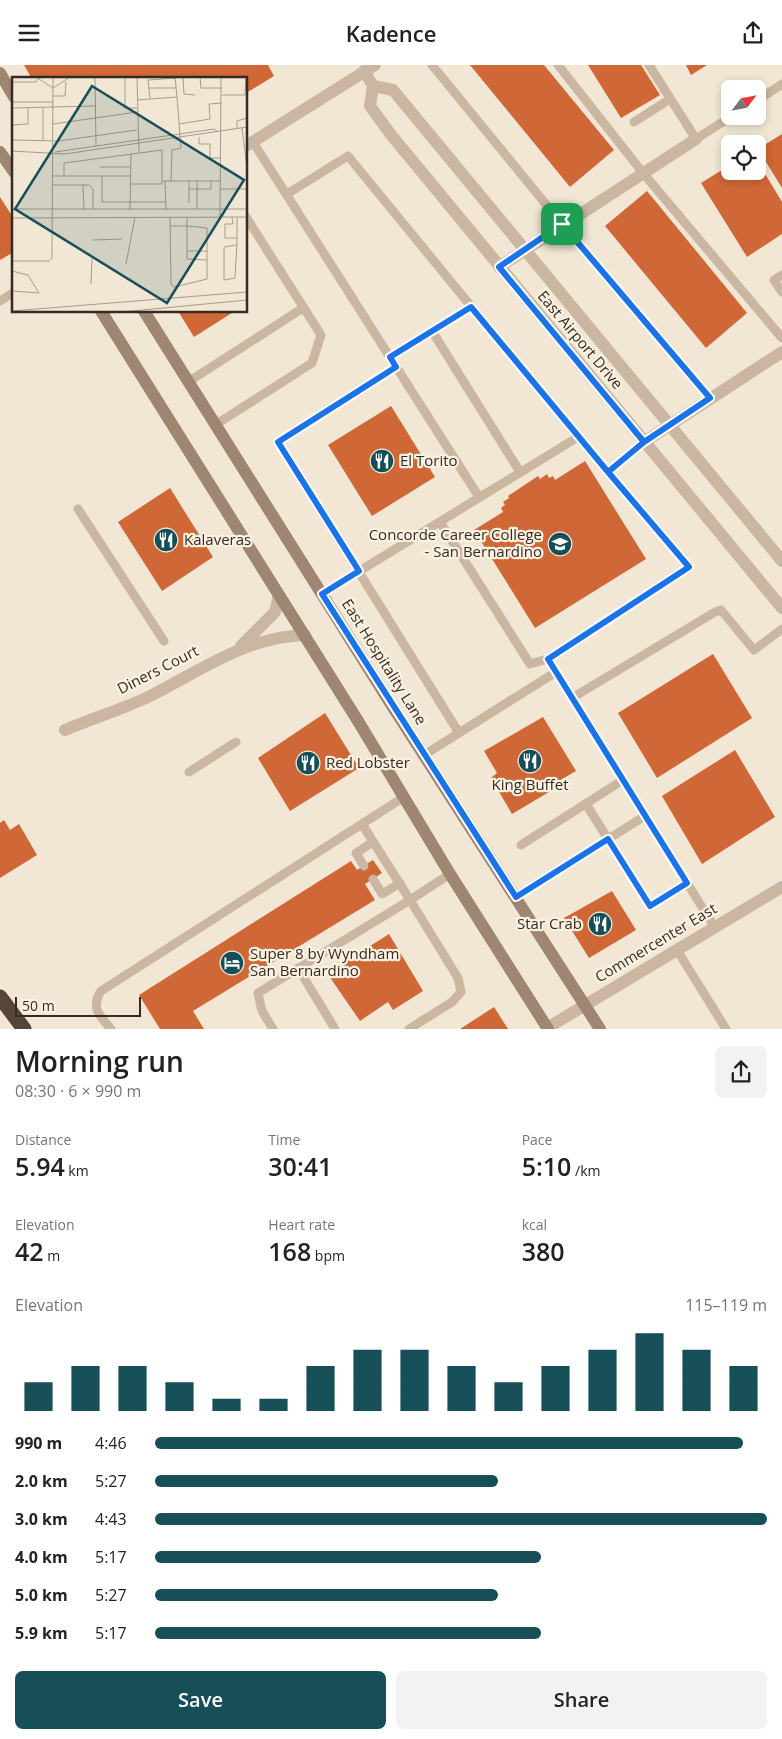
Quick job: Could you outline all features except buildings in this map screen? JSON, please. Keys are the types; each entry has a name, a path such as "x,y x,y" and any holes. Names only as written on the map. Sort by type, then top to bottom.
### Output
{"highway":[{"path":"0,997 24,1029"}],"main road":[{"path":"0,73 12,94"},
{"path":"0,152 12,169"},
{"path":"102,313 305,635 450,874 548,1028"},
{"name":"East Hospitality Lane","path":"145,313 424,755 600,1029"}],"street":[{"path":"250,144 367,67 373,86"},
{"name":"East Airport Drive","path":"782,561 393,91 373,86 370,106 499,267 782,608"},
{"path":"499,267 562,224 696,139"},
{"path":"644,442 782,352"},
{"name":"Diners Court","path":"237,649 274,612 280,595"},
{"name":"Diners Court","path":"65,729 150,696 237,649 274,638 305,635"},
{"name":"Commercenter East","path":"548,1028 782,887"}],"lane":[{"path":"432,65 562,224 710,398"},
{"path":"558,65 643,173 782,338"},
{"path":"649,65 696,139 721,123"},
{"path":"766,95 782,85"},
{"path":"634,122 670,99"},
{"path":"250,144 286,194 479,497"},
{"path":"286,194 348,156 578,437 689,567 548,659 530,664 440,522"},
{"path":"215,425 312,363 320,335 248,220"},
{"path":"782,275 774,280 782,292"},
{"path":"0,301 12,293"},
{"path":"390,357 471,307"},
{"path":"188,382 303,308"},
{"path":"432,331 520,472"},
{"path":"396,367 278,442 459,733"},
{"path":"322,594 578,437"},
{"path":"608,472 644,442"},
{"path":"78,509 164,641"},
{"path":"572,698 721,610 754,650 782,629"},
{"path":"548,659 715,928"},
{"path":"424,755 556,672"},
{"path":"189,772 236,742"},
{"path":"521,845 623,780"},
{"path":"111,1029 96,1012 96,1000 101,991 404,797"},
{"path":"586,804 650,906 687,883"},
{"path":"516,897 646,816"},
{"path":"362,824 458,978 461,992 458,998 409,1029"},
{"path":"364,866 356,853 373,842"},
{"path":"273,1029 262,1011 258,993 450,874"},
{"path":"373,879 382,894 400,883"},
{"path":"677,950 726,1029"},
{"path":"298,968 335,1029"}],"place":[{"name":"El Torito","path":"382,461"},
{"name":"Kalaveras","path":"166,540"},
{"name":"Concorde Career College - San Bernardino","path":"560,544"},
{"name":"King Buffet","path":"530,761"},
{"name":"Red Lobster","path":"308,763"},
{"name":"Star Crab","path":"600,924"},
{"name":"Super 8 by Wyndham San Bernardino","path":"232,963"}],"route":[{"path":"562,224 499,267 644,442 608,472 471,307 390,357 396,367 278,442 359,571 322,594 516,897 608,839 650,906 687,883 548,659 689,567 608,472 644,442 710,398 562,224"}]}
